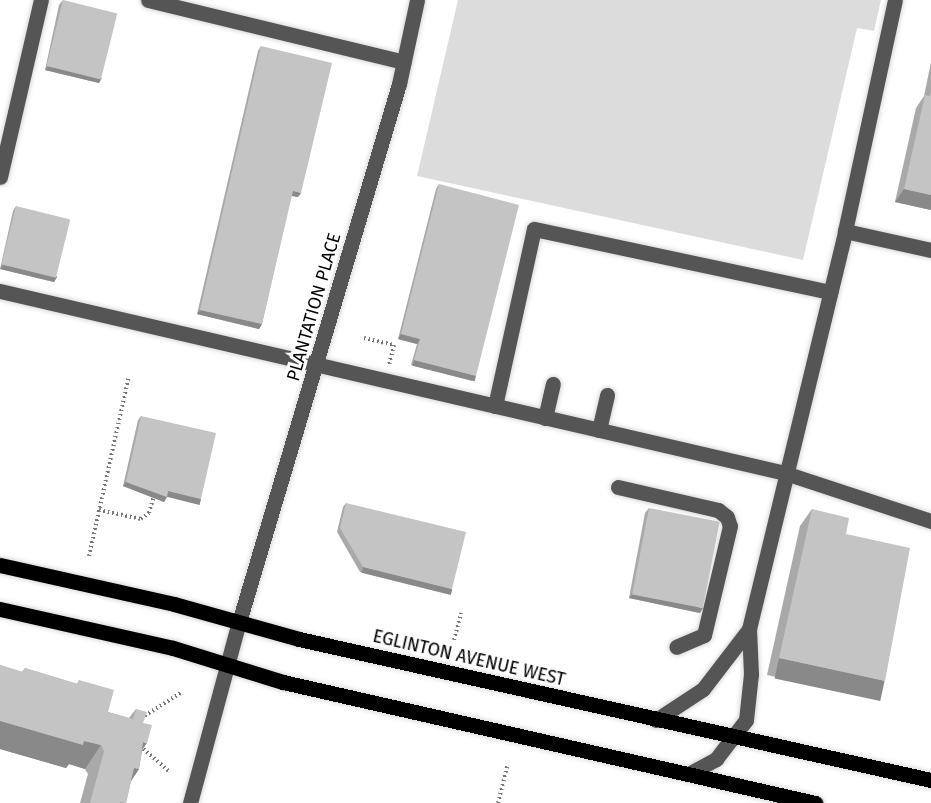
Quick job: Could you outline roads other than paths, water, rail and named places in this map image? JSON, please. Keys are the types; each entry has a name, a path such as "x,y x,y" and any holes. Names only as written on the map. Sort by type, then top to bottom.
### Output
{"main road":[{"name":"EGLINTON AVENUE WEST","path":"0,565 656,720 931,780"},
{"path":"0,609 173,648 283,682 814,803"}],"street":[{"path":"0,177 41,0"},
{"path":"148,0 404,62"},
{"name":"PLANTATION PLACE","path":"190,803 238,622 318,365 404,62 417,0"},
{"path":"690,773 716,759 736,738 749,708 749,629 845,231 895,0"},
{"path":"495,406 534,229 830,292"},
{"path":"845,231 931,250"},
{"path":"0,291 785,473 931,520"},
{"path":"545,418 553,384"},
{"path":"598,430 607,395"},
{"path":"618,487 718,510 727,517 730,526 704,635 676,647"},
{"path":"656,720 702,689 749,629"}]}
